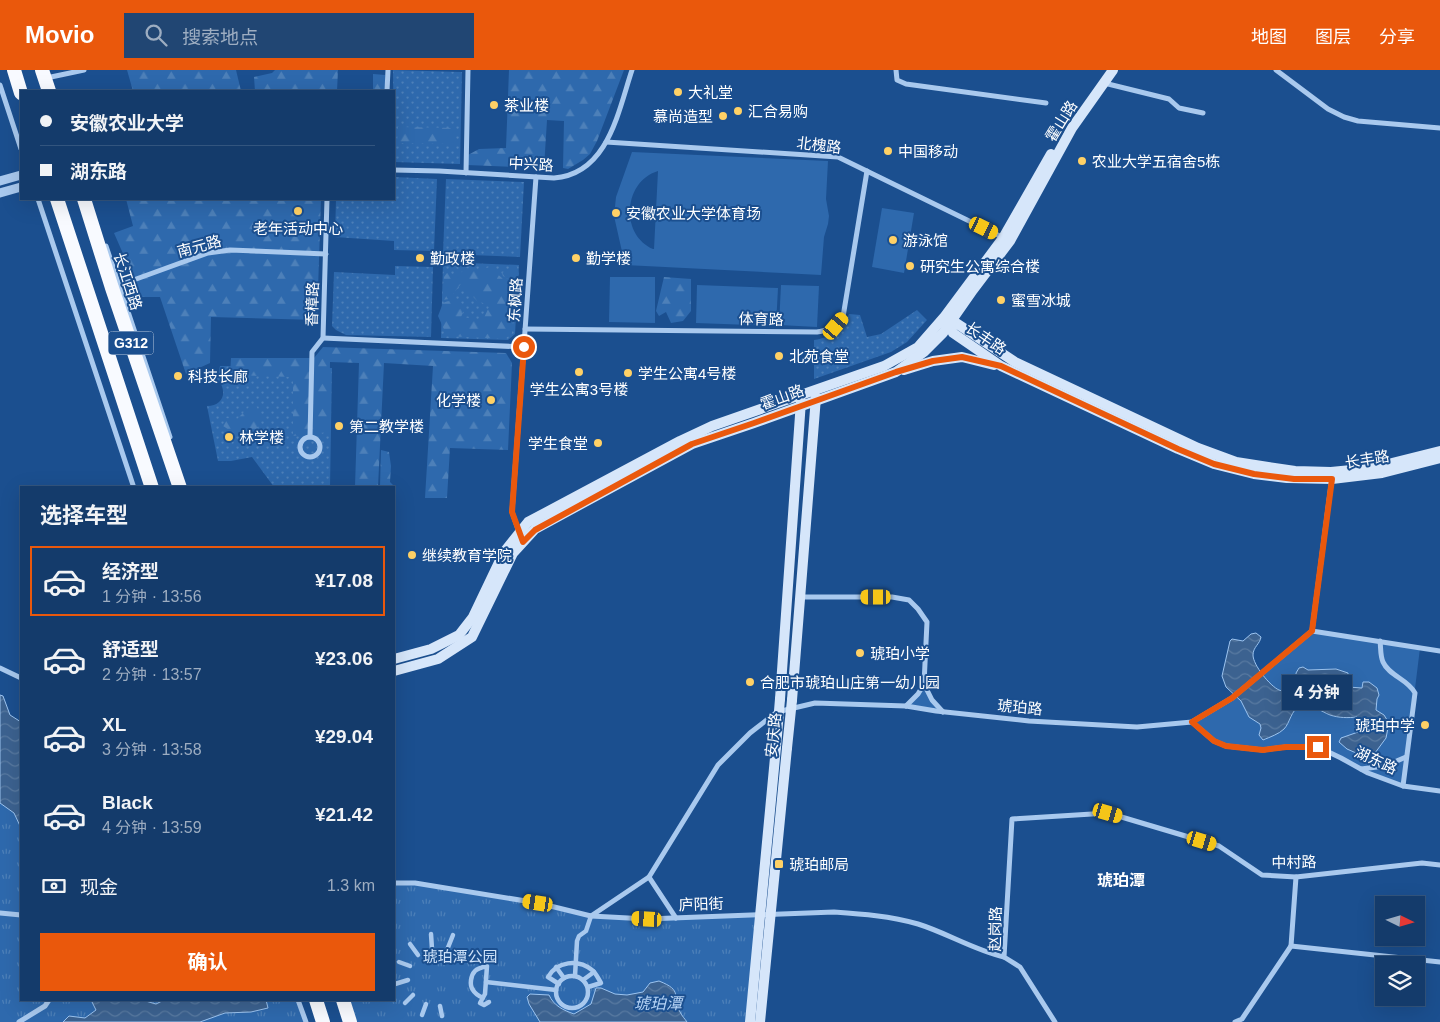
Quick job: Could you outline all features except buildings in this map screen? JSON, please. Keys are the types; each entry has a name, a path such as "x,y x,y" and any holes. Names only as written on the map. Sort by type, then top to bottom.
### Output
{"highway":[{"path":"14,70 20,90"},
{"path":"46,74 49,90"},
{"name":"G312","path":"56,200 151,486"},
{"name":"长江西路","path":"84,200 116,286 179,486"},
{"path":"316,1001 323,1022"},
{"path":"344,1001 350,1022"}],"main road":[{"name":"霍山路","path":"1007,240 1069,122 1106,70"},
{"name":"霍山路","path":"395,659 431,649 459,635 473,617 504,552 521,537 692,444 896,372 924,352 943,333 949,320 1007,240 1072,128 1114,70"},
{"name":"霍山路","path":"395,671 438,659 472,637 528,522 680,441 712,426 884,366 918,347 949,320"},
{"name":"长丰路","path":"949,320 953,334 1001,366 1214,464 1254,474 1294,479 1382,473 1440,458"},
{"name":"长丰路","path":"949,320 1015,362 1198,448 1236,462 1332,475 1372,468 1440,451"},
{"path":"896,372 933,361 962,357 1001,366"},
{"name":"安庆路","path":"750,1022 787,748 816,390"},
{"name":"安庆路","path":"760,1022 776,747 802,395"}],"street":[{"path":"46,74 49,70"},
{"path":"46,74 84,70"},
{"path":"387,90 388,70"},
{"path":"466,173 468,70"},
{"name":"中兴路","path":"395,170 554,178 570,176 598,157 615,123 632,70"},
{"path":"896,70 897,80 906,84 1046,103"},
{"path":"1276,70 1328,109 1344,117 1358,121 1440,128"},
{"path":"46,74 55,90"},
{"path":"1104,83 1169,99 1179,108 1203,113"},
{"path":"0,85 20,146"},
{"name":"北槐路","path":"606,142 838,157 1007,240"},
{"name":"体育路","path":"525,329 828,331 836,326 843,317 867,171"},
{"path":"0,181 20,175"},
{"name":"东枫路","path":"521,537 512,512 536,177"},
{"path":"0,193 20,187"},
{"path":"38,200 133,486"},
{"path":"90,200 98,223"},
{"name":"香樟路","path":"310,437 312,352 323,338 327,200"},
{"path":"104,241 116,286 171,442"},
{"name":"南元路","path":"116,286 208,253 219,251 326,254"},
{"path":"323,338 524,347"},
{"path":"1332,475 1312,631 1440,651"},
{"path":"800,597 892,596 910,600 927,622 924,684 918,694 906,706"},
{"name":"琥珀路","path":"649,877 718,765 750,733 777,712 815,703 906,706 1029,721 1137,727 1192,722 1232,698 1312,631"},
{"path":"1380,641 1381,655 1384,663 1412,687 1415,693 1403,786"},
{"path":"0,668 20,678"},
{"path":"924,684 932,700 943,712"},
{"name":"湖东路","path":"1192,722 1214,741 1226,746 1263,750 1286,747 1318,747 1361,769 1403,786 1440,791"},
{"path":"1361,769 1385,766 1406,758"},
{"name":"中村路","path":"1012,819 1108,813 1219,846 1262,875 1296,877 1422,863 1440,865"},
{"name":"赵岗路","path":"1012,819 1004,957 1020,967 1055,1022"},
{"path":"575,976 577,941 579,936 586,931 590,916 649,877 676,918"},
{"path":"1235,1022 1242,1019 1291,946 1296,877"},
{"name":"庐阳街","path":"395,883 415,883 538,903 590,916 647,919 834,912 889,917 918,924 987,953 1004,957"},
{"path":"0,913 20,915"},
{"path":"431,934 432,949"},
{"path":"447,950 453,935"},
{"path":"410,944 418,956"},
{"path":"1291,946 1440,962"},
{"path":"399,962 410,966"},
{"path":"559,984 548,977 551,971 565,964 576,963 594,972 601,983 588,987"},
{"path":"483,998 474,992 468,982 477,969 487,966 485,994 483,998 480,1003 484,1005 489,1002"},
{"path":"556,967 564,978"},
{"path":"583,980 594,972"},
{"path":"575,976 583,980 588,987 586,1002 577,1008 562,1004 556,995 556,990 564,978 575,976"},
{"path":"396,984 408,980"},
{"path":"486,982 556,990"},
{"path":"404,1002 413,995"},
{"path":"19,1022 46,1006 48,1001"},
{"path":"298,1001 306,1022"},
{"path":"422,1015 426,1004"},
{"path":"440,1006 442,1016"}],"green space":[{"path":"127,70 236,70 241,90 133,90"},
{"path":"275,70 338,70 337,90 255,90 254,77 272,73"},
{"path":"393,70 462,72 460,164 395,162 395,90 393,90"},
{"path":"509,70 624,70 597,141 590,154 568,169 563,168 564,121 547,120 544,168 467,165 468,155 479,149 506,148"},
{"path":"373,74 385,75 385,90 373,90"},
{"path":"398,127 456,128 455,144 397,143"},
{"path":"632,152 828,161 826,199 829,216 824,237 821,275 625,265 614,216 616,197","holes":["658,171 654,249 642,242 635,232 630,208 638,185"]},
{"path":"395,177 437,179 434,251 394,250 394,241 335,237 336,200 395,200"},
{"path":"446,179 524,182 520,257 443,254"},
{"path":"126,200 321,200 317,320 211,317 210,363 186,374 160,297 142,297 114,233 133,226"},
{"name":"游泳馆","path":"882,208 914,213 904,273 872,267"},
{"path":"443,262 519,265 515,334 508,340 441,338"},
{"path":"395,266 433,267 431,337 346,335 336,330 332,326 334,272 395,275"},
{"path":"489,267 502,278 506,285 508,279 502,273 517,267 519,274 513,288 515,291 512,333 505,339 447,336 438,316 443,303 455,301 460,303 466,306 461,317 483,320 489,307 477,301 461,284 449,299 442,300 444,277 447,273 457,276 466,268 480,271"},
{"path":"610,277 655,277 655,323 609,322"},
{"path":"664,277 691,279 691,311 683,321 671,323 666,312 659,316 656,311"},
{"path":"697,285 778,288 776,326 696,323"},
{"path":"781,285 819,286 817,327 779,325"},
{"path":"917,310 927,320 907,342 891,352 814,379 814,340 831,335 849,314 860,315 867,337 881,334"},
{"path":"323,347 506,353 512,363 508,450 450,448 447,498 425,498 433,366 384,363 378,486 355,486 359,363 330,362 329,432 293,436 293,377 230,375 231,358 314,358"},
{"path":"220,366 332,368 330,486 273,486 252,457 231,461 218,461 207,406 221,400 223,392 217,379"},
{"path":"252,404 256,406 263,417 252,437 236,434 223,426 225,418 237,419"},
{"path":"381,450 389,452 391,466 390,482 394,486 380,486"},
{"path":"1312,631 1420,648 1403,786 1369,773 1318,747 1240,748 1214,741 1192,722 1232,698"},
{"path":"924,684 927,690 943,712 906,706"},
{"path":"0,695 3,696 10,715 20,721 20,1001 298,1001 306,1022 0,1022"},
{"name":"琥珀潭公园","path":"395,883 415,883 538,903 591,916 647,919 760,915 750,1022 357,1022 350,1001 395,1001"}],"water":[{"path":"1256,633 1261,637 1253,652 1256,664 1263,675 1279,690 1295,689 1297,684 1296,673 1299,668 1303,667 1308,670 1336,669 1348,673 1348,687 1362,688 1363,682 1369,682 1377,688 1379,695 1376,710 1384,715 1389,723 1386,738 1375,753 1363,756 1347,749 1339,742 1341,738 1361,731 1363,725 1357,717 1344,718 1333,716 1307,705 1297,708 1282,731 1263,740 1259,735 1260,724 1249,717 1241,701 1226,687 1222,676 1230,641 1232,639 1243,641 1251,634"},
{"path":"0,695 3,696 10,715 20,721 20,826 14,813 0,803"},
{"name":"琥珀潭","path":"659,981 672,988 676,994 681,1013 687,1022 540,1022 527,997 530,994 549,995 559,1007 574,1014 591,1004 596,988 601,988 615,994 627,995 643,992 650,983"},
{"path":"92,1001 146,1001 156,1004 162,1001 266,1001 268,1008 251,1012 225,1013 200,1022 63,1022 69,1016 85,1018 96,1010"}],"place":[{"name":"大礼堂","path":"678,92"},
{"name":"茶业楼","path":"494,105"},
{"name":"汇合易购","path":"738,111"},
{"name":"慕尚造型","path":"723,116"},
{"name":"中国移动","path":"888,151"},
{"name":"农业大学五宿舍5栋","path":"1082,161"},
{"name":"老年活动中心","path":"298,211"},
{"name":"安徽农业大学体育场","path":"616,213"},
{"name":"游泳馆","path":"893,240"},
{"name":"勤政楼","path":"420,258"},
{"name":"勤学楼","path":"576,258"},
{"name":"研究生公寓综合楼","path":"910,266"},
{"name":"蜜雪冰城","path":"1001,300"},
{"name":"北苑食堂","path":"779,356"},
{"name":"学生公寓3号楼","path":"579,372"},
{"name":"学生公寓4号楼","path":"628,373"},
{"name":"科技长廊","path":"178,376"},
{"name":"化学楼","path":"491,400"},
{"name":"第二教学楼","path":"339,426"},
{"name":"林学楼","path":"229,437"},
{"name":"学生食堂","path":"598,443"},
{"name":"继续教育学院","path":"412,555"},
{"name":"琥珀小学","path":"860,653"},
{"name":"合肥市琥珀山庄第一幼儿园","path":"750,682"},
{"name":"琥珀中学","path":"1425,725"},
{"name":"琥珀邮局","path":"779,864"}],"district":[{"name":"琥珀潭","path":"1121,880"}],"route":[{"path":"524,347 512,512 523,542 535,530 692,444 896,372 933,361 962,357 1001,366 1214,464 1254,474 1294,479 1332,479 1312,631 1232,698 1192,722 1214,741 1226,746 1263,750 1286,747 1318,747"}]}
